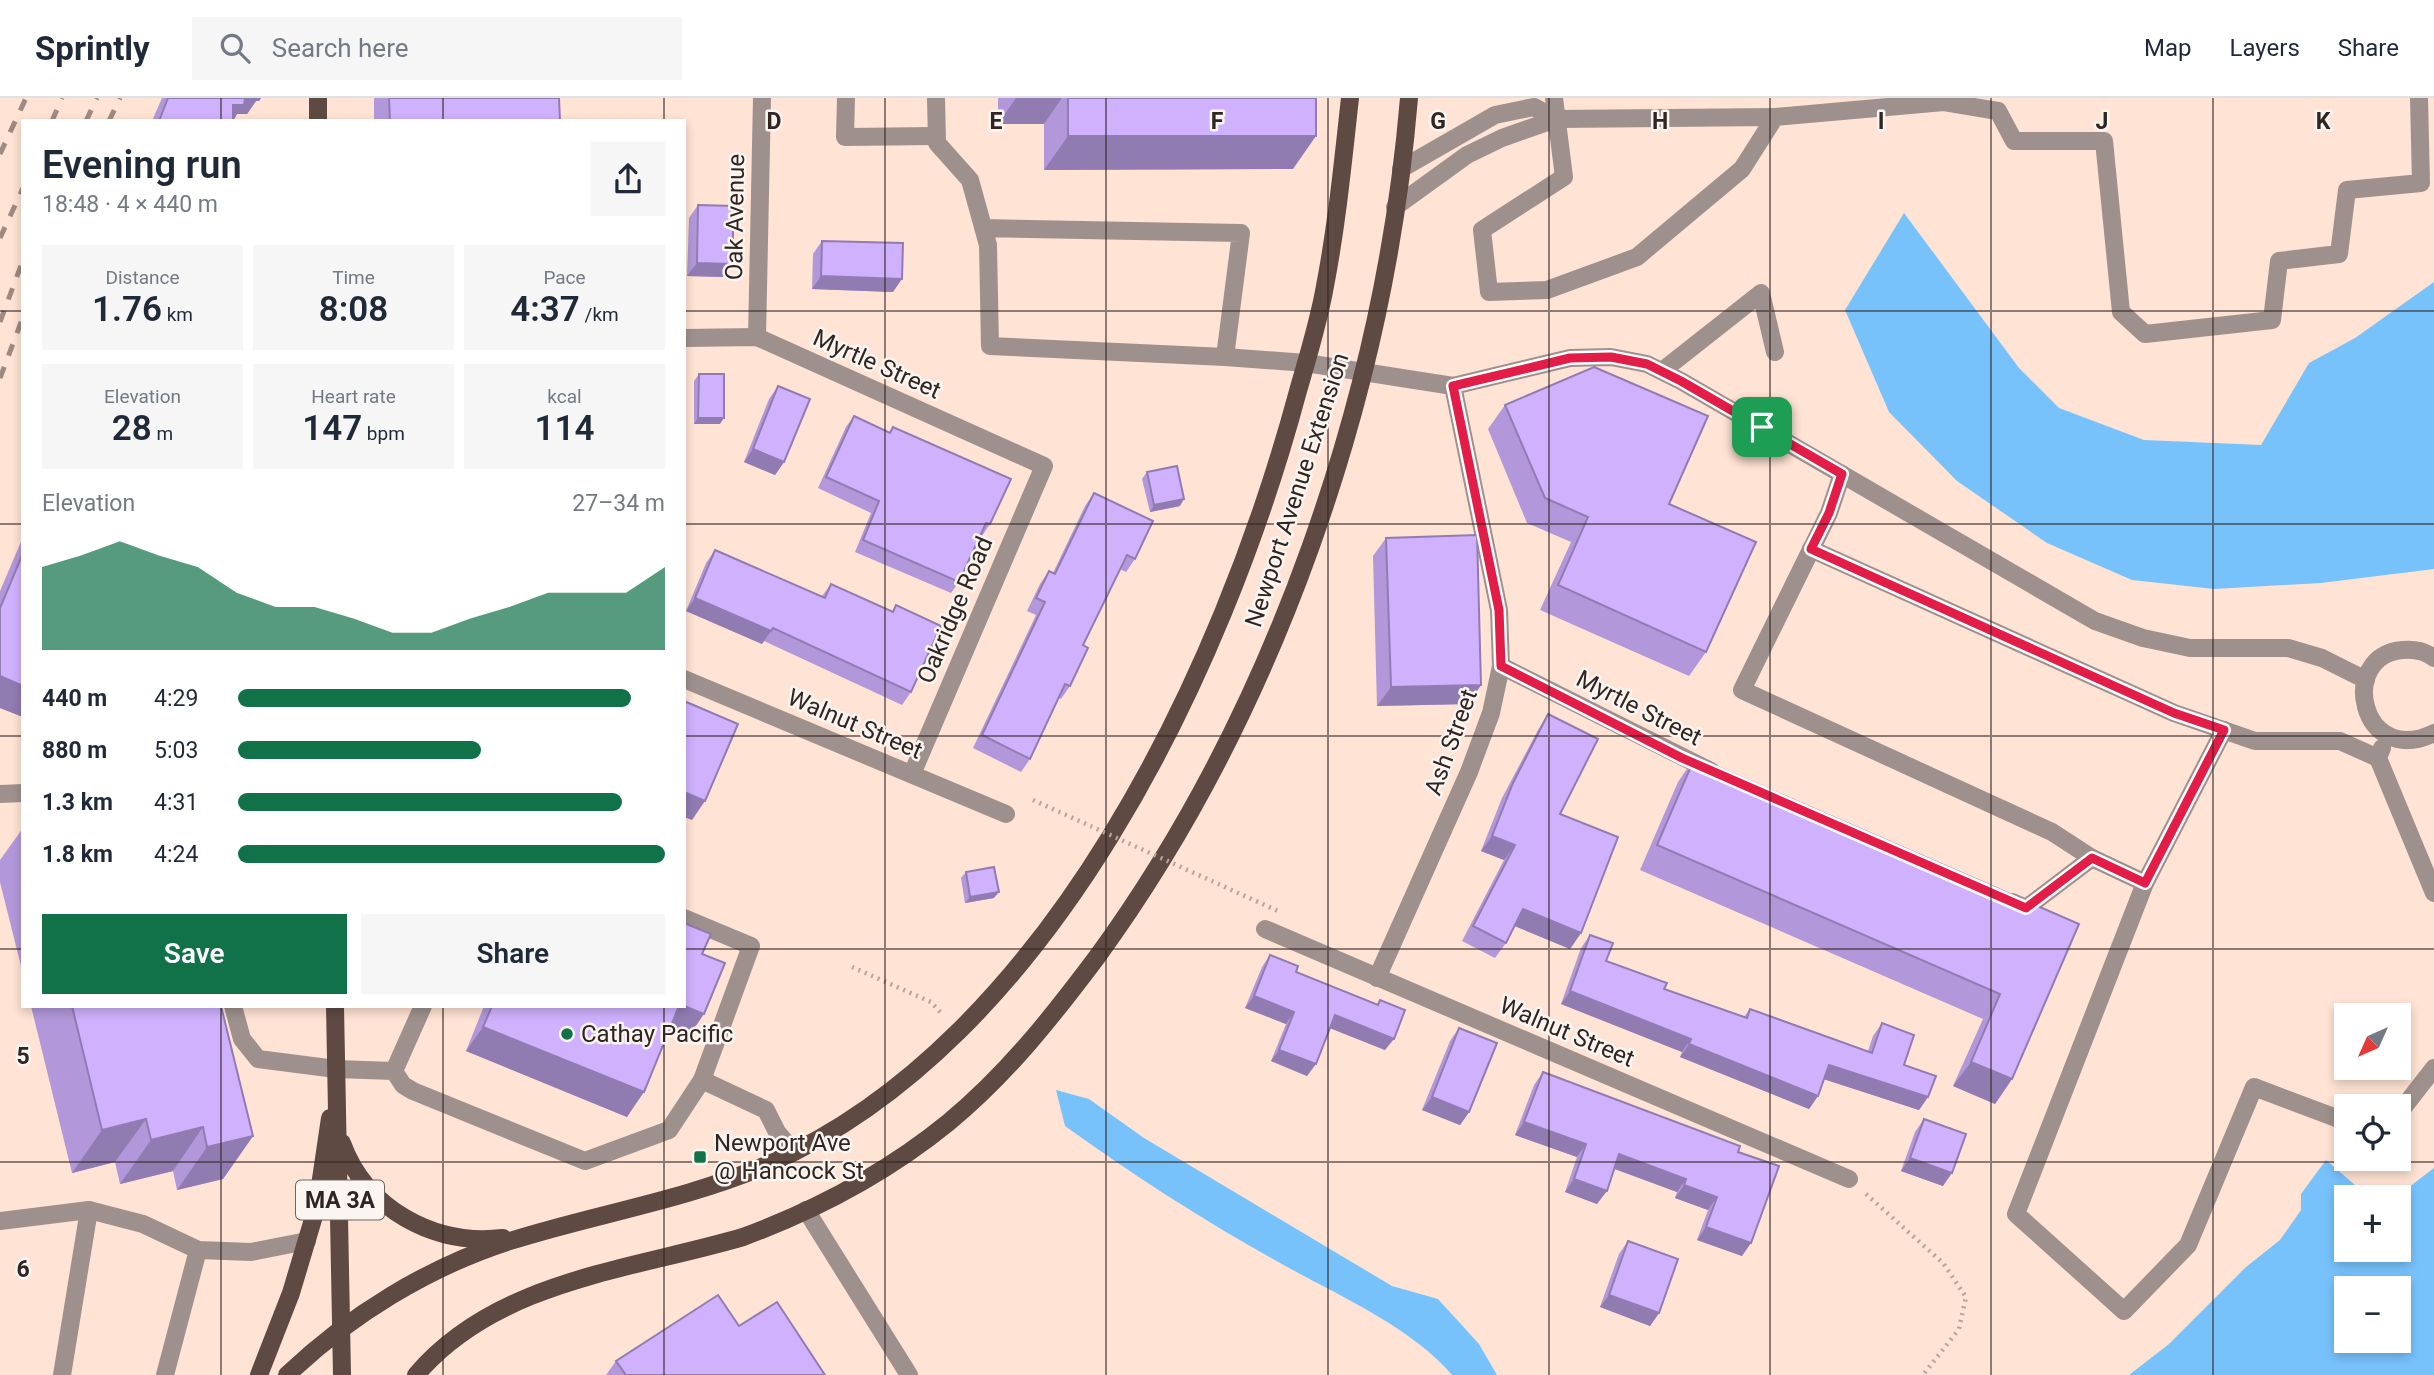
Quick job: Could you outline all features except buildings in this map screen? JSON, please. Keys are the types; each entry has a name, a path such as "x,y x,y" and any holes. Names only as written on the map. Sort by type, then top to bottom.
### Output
{"main road":[{"path":"318,98 318,119"},
{"name":"Newport Avenue Extension","path":"287,1375 342,1330 422,1279 478,1253 538,1233 698,1189 751,1171 794,1152 851,1119 942,1049 1000,989 1069,899 1156,755 1215,631 1262,513 1306,363 1325,286 1340,190 1350,98"},
{"name":"Newport Avenue Extension","path":"416,1375 460,1333 516,1300 743,1237 806,1210 901,1156 949,1121 989,1086 1032,1042 1058,1010 1141,894 1217,761 1276,636 1297,584 1364,371 1382,297 1409,98"},
{"name":"MA 3A","path":"335,1008 342,1375"},
{"name":"MA 3A","path":"259,1375 291,1293 317,1206 336,1069"},
{"path":"338,1133 350,1162 370,1190 392,1210 423,1228 462,1239 481,1240 538,1233"}],"street":[{"name":"Oak Avenue","path":"757,337 762,98"},
{"path":"846,98 845,137 936,135"},
{"path":"936,98 937,143 970,180 988,245 990,346 1306,363 1453,386 1570,358 1611,357 1647,364 2095,621 2143,638 2190,648 2288,648 2322,658 2366,680"},
{"path":"1554,98 1564,177 1482,230 1489,292 1547,290 1637,257 1742,169 1775,117"},
{"path":"1395,207 1467,155 1502,138 1556,119 1775,117 1944,102 1998,111 2014,141 2104,141 2121,312 2145,334 2272,320 2279,261 2339,254 2347,190 2421,183 2419,98"},
{"path":"1401,169 1495,115 1534,107 1556,119"},
{"path":"983,228 1241,233 1225,357"},
{"path":"1662,371 1761,293 1775,352"},
{"name":"Myrtle Street","path":"686,338 757,337 1044,466"},
{"name":"Ash Street","path":"1377,978 1469,772 1492,713 1501,666 1499,610 1453,386"},
{"name":"Oakridge Road","path":"912,774 1044,466"},
{"path":"1842,474 1829,513 1742,690 2052,832 2092,858 2145,883"},
{"path":"1811,549 2174,713 2255,741 2340,741 2378,758 2434,893"},
{"path":"2434,658 2415,650 2399,650 2385,656 2373,666 2363,693 2369,718 2388,735 2403,740 2419,739 2434,733"},
{"name":"Myrtle Street","path":"1501,666 1733,781"},
{"name":"Walnut Street","path":"686,679 1006,814"},
{"path":"2224,730 2145,883 2016,1214 2124,1311 2188,1245 2253,1087 2334,1117"},
{"path":"2378,758 2388,735"},
{"path":"2000,897 2026,908 2092,858"},
{"path":"394,1071 403,1084 413,1091 585,1161 669,1130 702,1080 751,946 686,919"},
{"name":"Walnut Street","path":"1265,929 1850,1179"},
{"path":"234,1008 242,1039 258,1059 336,1069 394,1071"},
{"path":"394,1071 422,1008"},
{"path":"2411,1098 2434,1068"},
{"path":"702,1080 766,1110 777,1132 794,1152"},
{"path":"0,1221 89,1210 143,1224 198,1250 251,1252 307,1241"},
{"path":"62,1375 89,1210"},
{"path":"806,1210 909,1375"},
{"path":"165,1375 198,1250"}],"path":[{"path":"1033,800 1278,911"},
{"path":"852,967 931,1002 945,1017"},
{"path":"1850,1179 1942,1263 1966,1297 1958,1329 1923,1375"}],"water":[{"path":"1904,213 2019,368 2059,408 2144,440 2261,445 2309,363 2355,338 2434,282 2434,569 2321,583 2214,589 2132,580 2047,543 1957,481 1889,412 1845,310"},
{"path":"1056,1090 1089,1099 1144,1138 1392,1286 1438,1299 1479,1344 1497,1375 1452,1375 1435,1357 1392,1325 1246,1244 1167,1196 1065,1126"},
{"path":"2326,1160 2334,1167 2334,1171 2339,1171 2355,1185 2334,1185 2334,1262 2411,1262 2411,1185 2434,1168 2434,1375 2129,1375 2169,1344 2246,1267 2280,1240 2301,1210 2301,1194"}],"railway":[{"path":"0,154 26,98"},
{"path":"53,119 62,98"},
{"path":"87,119 97,98"},
{"path":"110,119 120,98"},
{"path":"0,238 21,192"},
{"path":"0,322 21,265"},
{"path":"0,378 21,322"}],"place":[{"name":"Cathay Pacific","path":"567,1034"},
{"name":"Newport Ave @ Hancock St","path":"700,1157"}],"route":[{"path":"1611,357 1647,364 1762,427 1842,474 1829,513 1811,549 2174,713 2224,730 2145,883 2092,858 2026,908 1682,758 1501,666 1499,610 1471,463 1453,386 1570,358 1611,357"}]}
